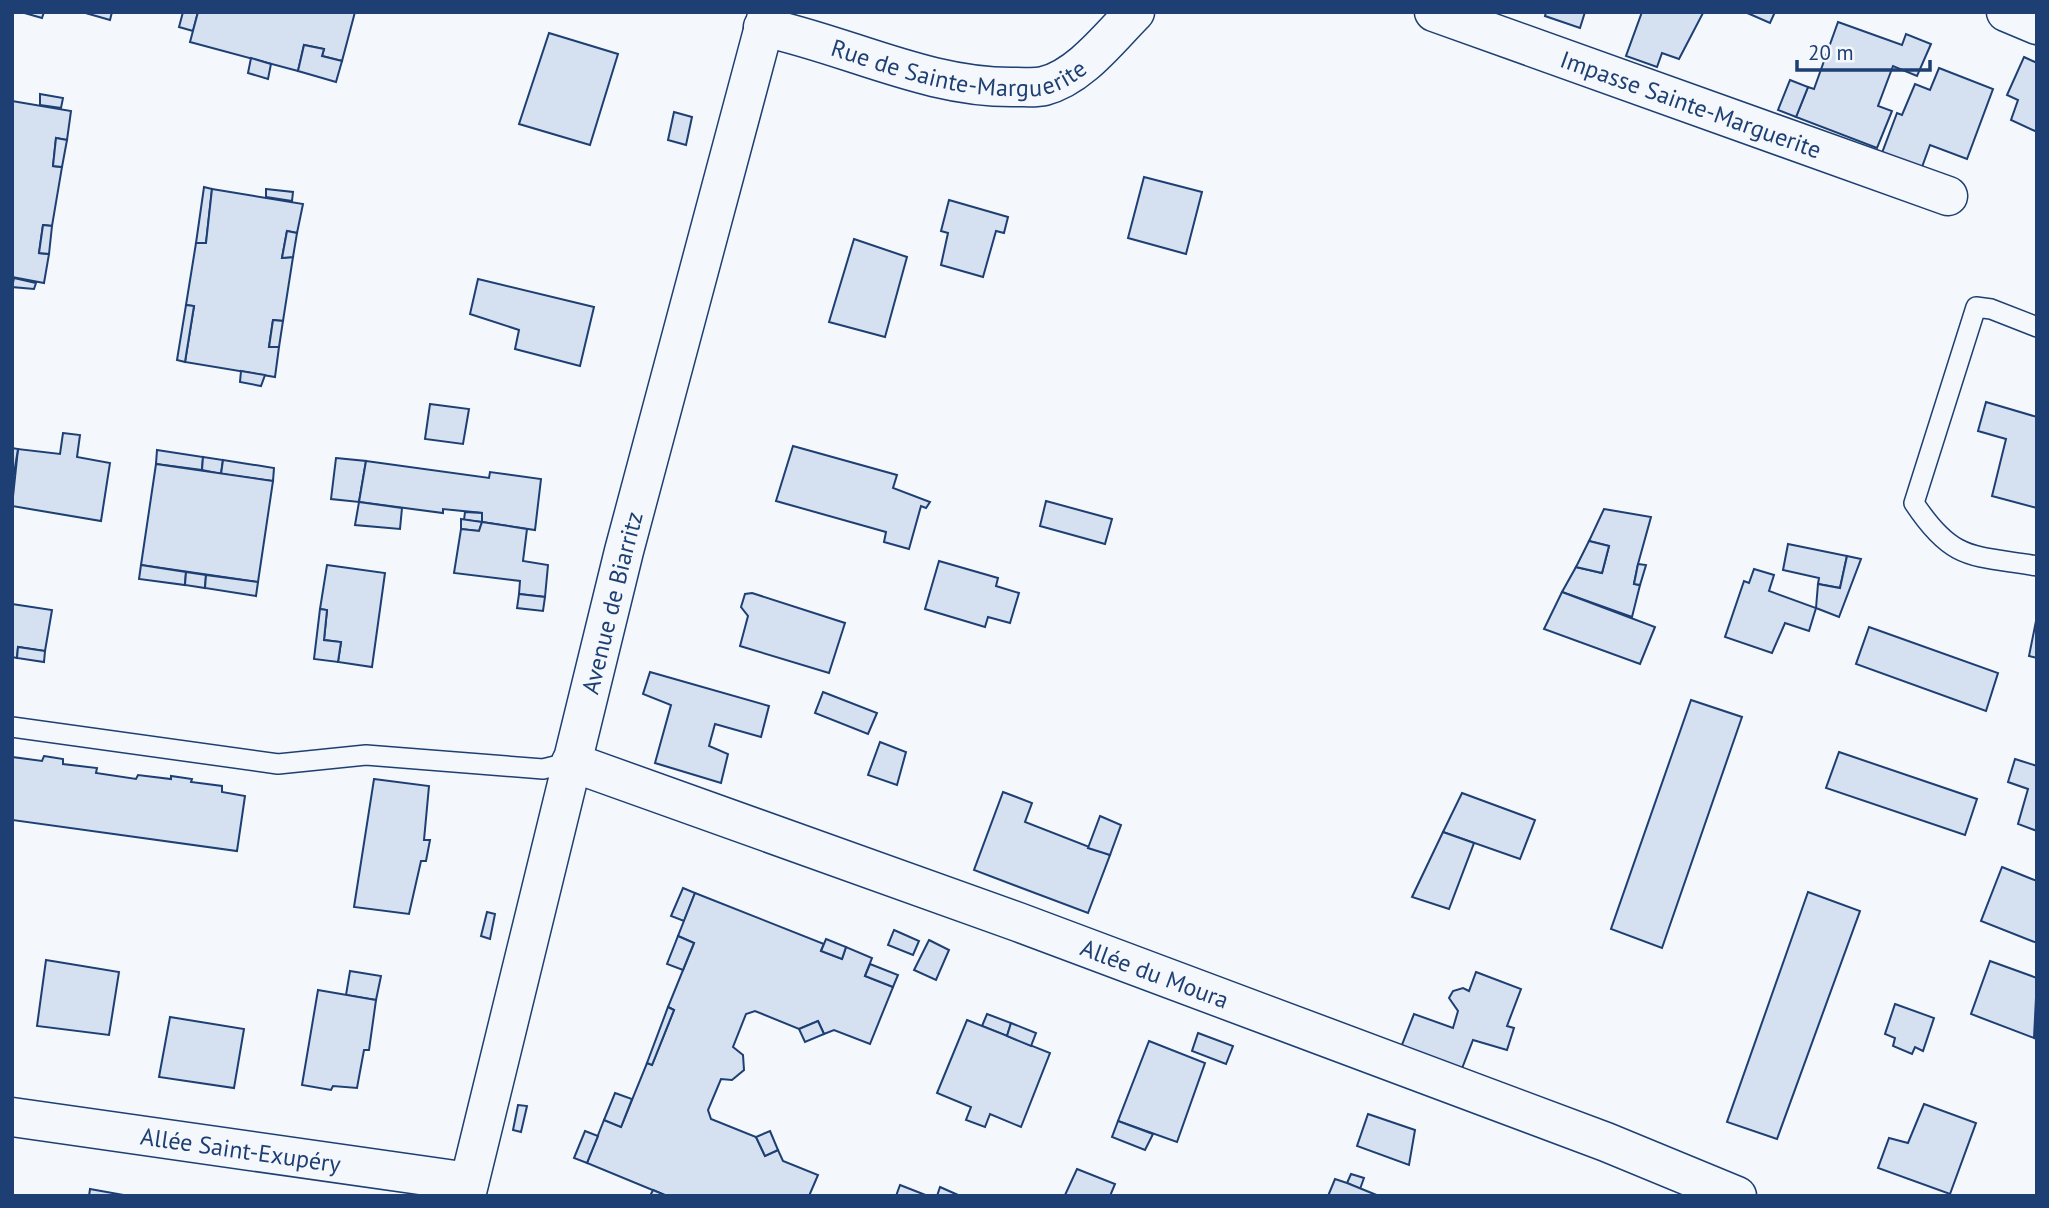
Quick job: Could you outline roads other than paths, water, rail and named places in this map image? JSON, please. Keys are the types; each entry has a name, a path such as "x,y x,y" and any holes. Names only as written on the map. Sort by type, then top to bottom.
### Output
{"street":[{"name":"Rue de Sainte-Marguerite","path":"765,20 804,36 926,76 995,87 1045,86 1078,68 1135,12"},
{"name":"Impasse Sainte-Marguerite","path":"1434,12 1948,195"},
{"path":"2006,12 2037,25"},
{"name":"Avenue de Biarritz","path":"468,1189 624,551 765,20"},
{"name":"Allée du Moura","path":"571,762 1083,946 1606,1142 1737,1196"},
{"name":"Allée Saint-Exupéry","path":"12,1117 468,1189"}],"lane":[{"path":"2037,327 1992,309 1976,307 1914,503 1931,529 1959,553 2037,566"},
{"path":"12,727 278,764 366,755 543,769 571,762"}]}
